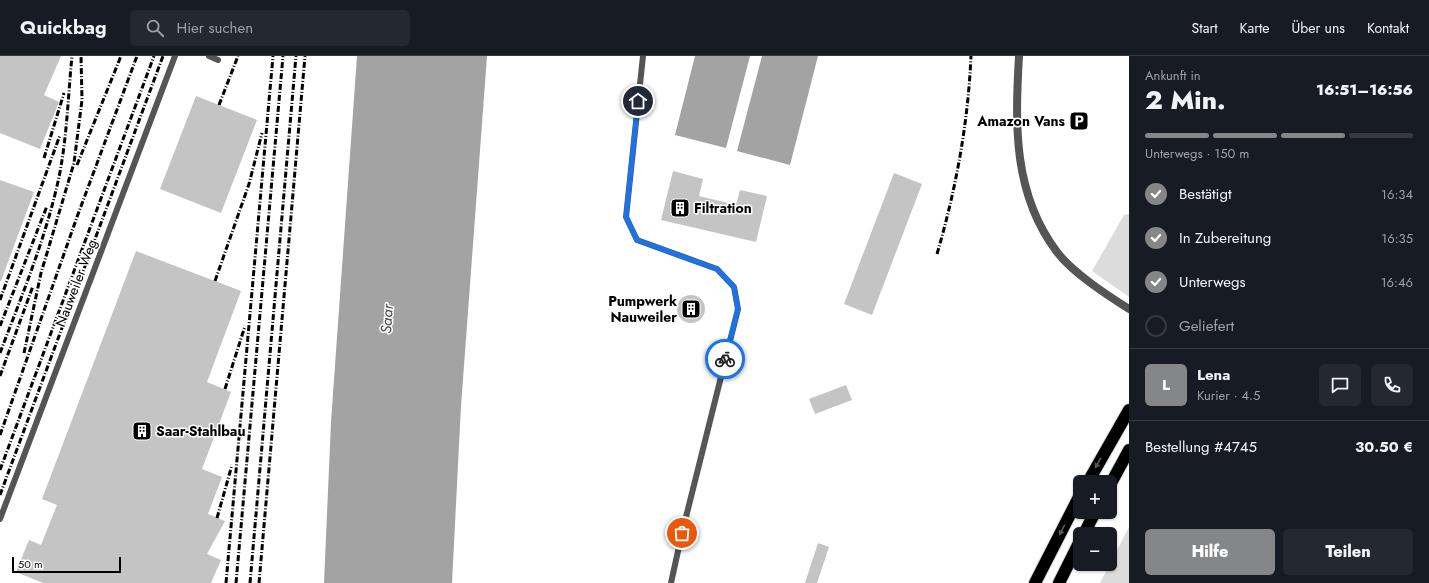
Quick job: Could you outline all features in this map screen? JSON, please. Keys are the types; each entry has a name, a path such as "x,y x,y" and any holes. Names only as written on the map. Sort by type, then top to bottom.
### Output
{"highway":[{"path":"1092,475 1129,410"},
{"path":"1115,475 1128,452"},
{"path":"1035,583 1073,509"},
{"path":"1059,583 1073,556"}],"street":[{"path":"1019,56 1016,99 1019,160 1027,196 1039,225 1058,253 1084,278 1129,308"}],"lane":[{"name":"Nauweiler Weg","path":"0,519 175,56"},
{"path":"209,56 218,60"},
{"path":"643,56 626,217 637,240 717,269 734,287 738,309 671,583"}],"shaded area":[{"path":"1129,214 1129,297 1092,271 1124,215"},
{"path":"1129,527 1129,583 1100,583 1106,571 1117,571 1117,550"}],"water":[{"name":"Saar","path":"357,56 487,56 461,406 452,583 324,583 331,422"},
{"path":"695,56 750,56 726,148 675,135"},
{"path":"762,56 818,56 790,165 737,151"}],"building":[{"path":"0,56 61,56 44,95 59,102 40,149 0,133"},
{"path":"196,96 257,120 221,213 160,189"},
{"path":"673,171 703,179 699,196 736,205 740,190 767,196 756,242 661,220"},
{"path":"894,173 922,184 872,315 844,304"},
{"path":"0,180 34,192 1,281 0,281"},
{"name":"Saar-Stahlbau","path":"136,251 241,291 207,382 231,392 202,469 222,477 208,514 225,521 207,554 221,560 211,583 43,583 16,572 29,540 41,545 57,505 42,499"},
{"name":"Pumpwerk Nauweiler","path":"691,295 701,299 705,309 701,319 691,323 681,319 677,309 681,299"},
{"path":"846,385 852,400 815,414 809,399"},
{"path":"818,543 829,547 817,583 805,583"}],"railway":[{"path":"0,353 33,266 54,200 64,147 72,56"},
{"path":"24,353 41,273 74,163 82,100 81,56"},
{"path":"77,165 121,56"},
{"path":"0,435 77,217 137,56"},
{"path":"0,470 154,56"},
{"path":"0,495 163,56"},
{"path":"219,105 238,56"},
{"path":"226,583 273,56"},
{"path":"236,583 283,56"},
{"path":"250,583 296,56"},
{"path":"259,583 305,56"},
{"path":"937,254 950,205 960,156 967,106 971,56"},
{"path":"44,158 64,93"},
{"path":"215,281 249,184 262,133"},
{"path":"0,300 60,135"},
{"path":"0,326 47,206"},
{"path":"0,376 33,286"},
{"path":"225,389 245,326"},
{"path":"217,518 232,465"}],"way so far":[{"path":"682,533 725,359"}],"place":[{"name":"Amazon Vans","path":"1079,121"},
{"name":"Filtration","path":"680,208"},
{"name":"Pumpwerk Nauweiler","path":"691,309"},
{"name":"Saar-Stahlbau","path":"142,431"}],"route":[{"path":"638,101 626,217 637,240 717,269 734,287 738,309 725,359"}]}
